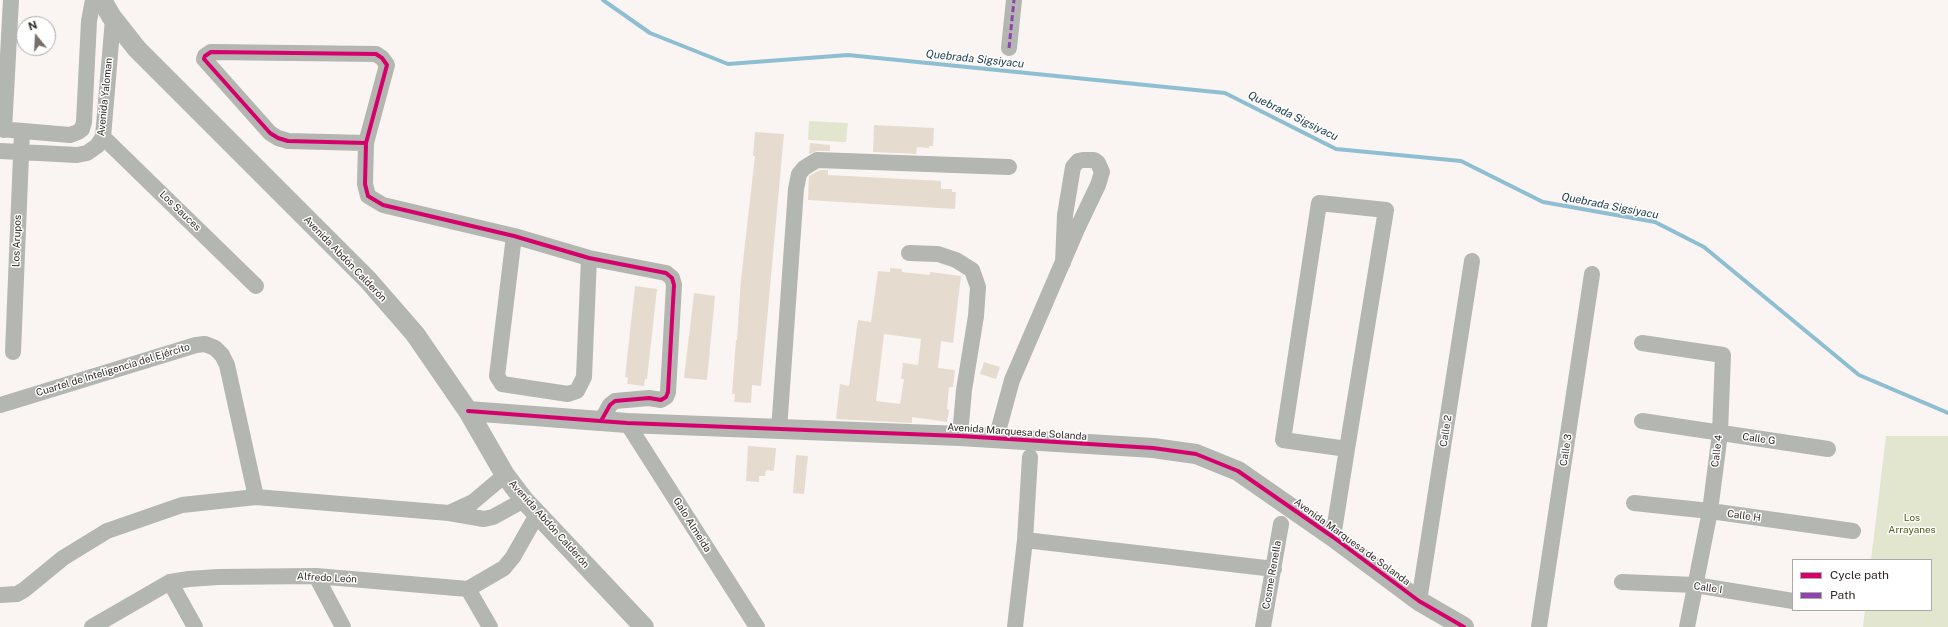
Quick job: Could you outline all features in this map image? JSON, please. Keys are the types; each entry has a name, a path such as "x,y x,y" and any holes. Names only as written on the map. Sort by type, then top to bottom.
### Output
{"street":[{"path":"2,130 11,0"},
{"name":"Avenida Yaloman","path":"2,130 70,135 82,129 89,21 93,0"},
{"name":"Avenida Abdón Calderón","path":"102,0 113,19 137,49 368,280 415,334 468,411 489,451 505,475 531,506 644,627"},
{"path":"1009,48 1014,0"},
{"name":"Avenida Yaloman","path":"0,151 63,155 86,153 97,146 103,137 113,19"},
{"path":"366,143 288,141 278,138 270,133 204,60 205,56 211,52 376,54 382,58 387,65 366,143 364,184 368,196 383,205 514,236 589,258 666,272 672,278 674,285 668,392 666,397 661,400 649,398 615,401 610,405 601,421"},
{"name":"Los Arupos","path":"13,352 22,131"},
{"name":"Los Sauces","path":"103,137 256,286"},
{"path":"996,439 1012,380 1098,185 1102,172 1098,162 1088,159 1078,161 1072,172 1065,215 1063,263"},
{"path":"779,430 796,189 799,174 804,168 817,160 1009,167"},
{"path":"1333,536 1386,210 1319,202 1283,440 1347,449"},
{"path":"514,236 498,376 502,384 568,394 577,391 584,377 589,258"},
{"path":"909,253 938,254 956,260 972,270 978,287 976,316 964,390 960,436"},
{"name":"Calle 2","path":"1419,601 1472,261"},
{"name":"Calle 3","path":"1539,627 1592,274"},
{"name":"Calle 4","path":"1642,343 1723,356 1720,433 1710,511 1687,627"},
{"name":"Cuartel de Inteligencia del Ejército","path":"0,405 196,345 205,344 215,348 222,355 227,365 256,497"},
{"name":"Avenida Marquesa de Solanda","path":"468,411 627,423 960,436 1153,448 1196,454 1238,471 1333,536 1419,601 1464,627"},
{"name":"Calle G","path":"1642,421 1828,449"},
{"name":"Galo Almeida","path":"627,423 757,627"},
{"path":"1015,627 1025,540 1030,457"},
{"path":"449,513 473,502 505,475"},
{"path":"0,596 17,594 24,590 63,558 107,531 182,505 256,497 449,513 484,519 531,506"},
{"name":"Calle H","path":"1634,503 1710,511 1853,532"},
{"path":"490,627 468,589 504,568 513,557 531,506"},
{"name":"Cosme Renella","path":"1264,627 1281,524"},
{"path":"1025,540 1274,569"},
{"path":"316,576 343,627"},
{"name":"Alfredo León","path":"92,627 170,582 218,577 316,576 468,589"},
{"path":"170,582 195,627"},
{"name":"Calle I","path":"1622,582 1695,585 1792,601"}],"green space":[{"path":"809,121 848,123 846,142 808,140"},
{"name":"Los Arrayanes","path":"1886,436 1948,436 1948,627 1863,627 1865,611 1932,611 1932,559 1871,559"}],"building":[{"path":"874,125 934,128 933,146 929,146 929,148 917,147 916,154 873,152"},
{"path":"755,132 784,134 761,386 752,385 751,403 734,402 735,394 732,394 741,279 755,156 753,156"},
{"path":"810,143 830,145 830,151 817,151 809,154"},
{"path":"820,170 828,170 828,175 941,181 941,189 952,189 952,192 956,192 955,209 808,200 809,176"},
{"path":"890,268 902,269 902,272 930,275 930,272 961,276 953,343 941,341 938,368 955,370 953,387 949,387 947,409 949,410 947,422 912,417 912,423 836,419 840,384 849,386 858,320 871,322 878,271 890,272","holes":["884,334 921,339 918,365 903,363 901,379 904,379 900,404 876,401"]},
{"path":"635,286 657,289 647,379 645,379 644,386 627,384 628,378 625,377"},
{"path":"694,293 715,296 707,380 684,378"},
{"path":"984,362 1000,367 996,379 980,374"},
{"path":"748,446 776,448 774,471 766,470 765,476 759,476 759,482 746,481"},
{"path":"796,455 808,456 804,494 793,493"}],"waterway":[{"name":"Quebrada Sigsiyacu","path":"603,0 650,33 728,64 848,55 1225,93 1336,149 1461,161 1543,202 1655,222 1704,247 1859,375 1948,413"}],"marked path":[{"path":"1009,48 1014,0"}],"cycle path":[{"path":"366,143 288,141 278,138 270,133 204,59 205,56 211,52 376,54 382,58 387,65 366,143 365,184 368,196 383,205 514,236 589,258 666,273 672,278 674,285 668,392 666,397 661,400 649,398 615,401 610,405 601,421"},
{"path":"468,411 627,423 960,436 1153,448 1196,454 1238,471 1333,537 1419,601 1464,627"}]}
